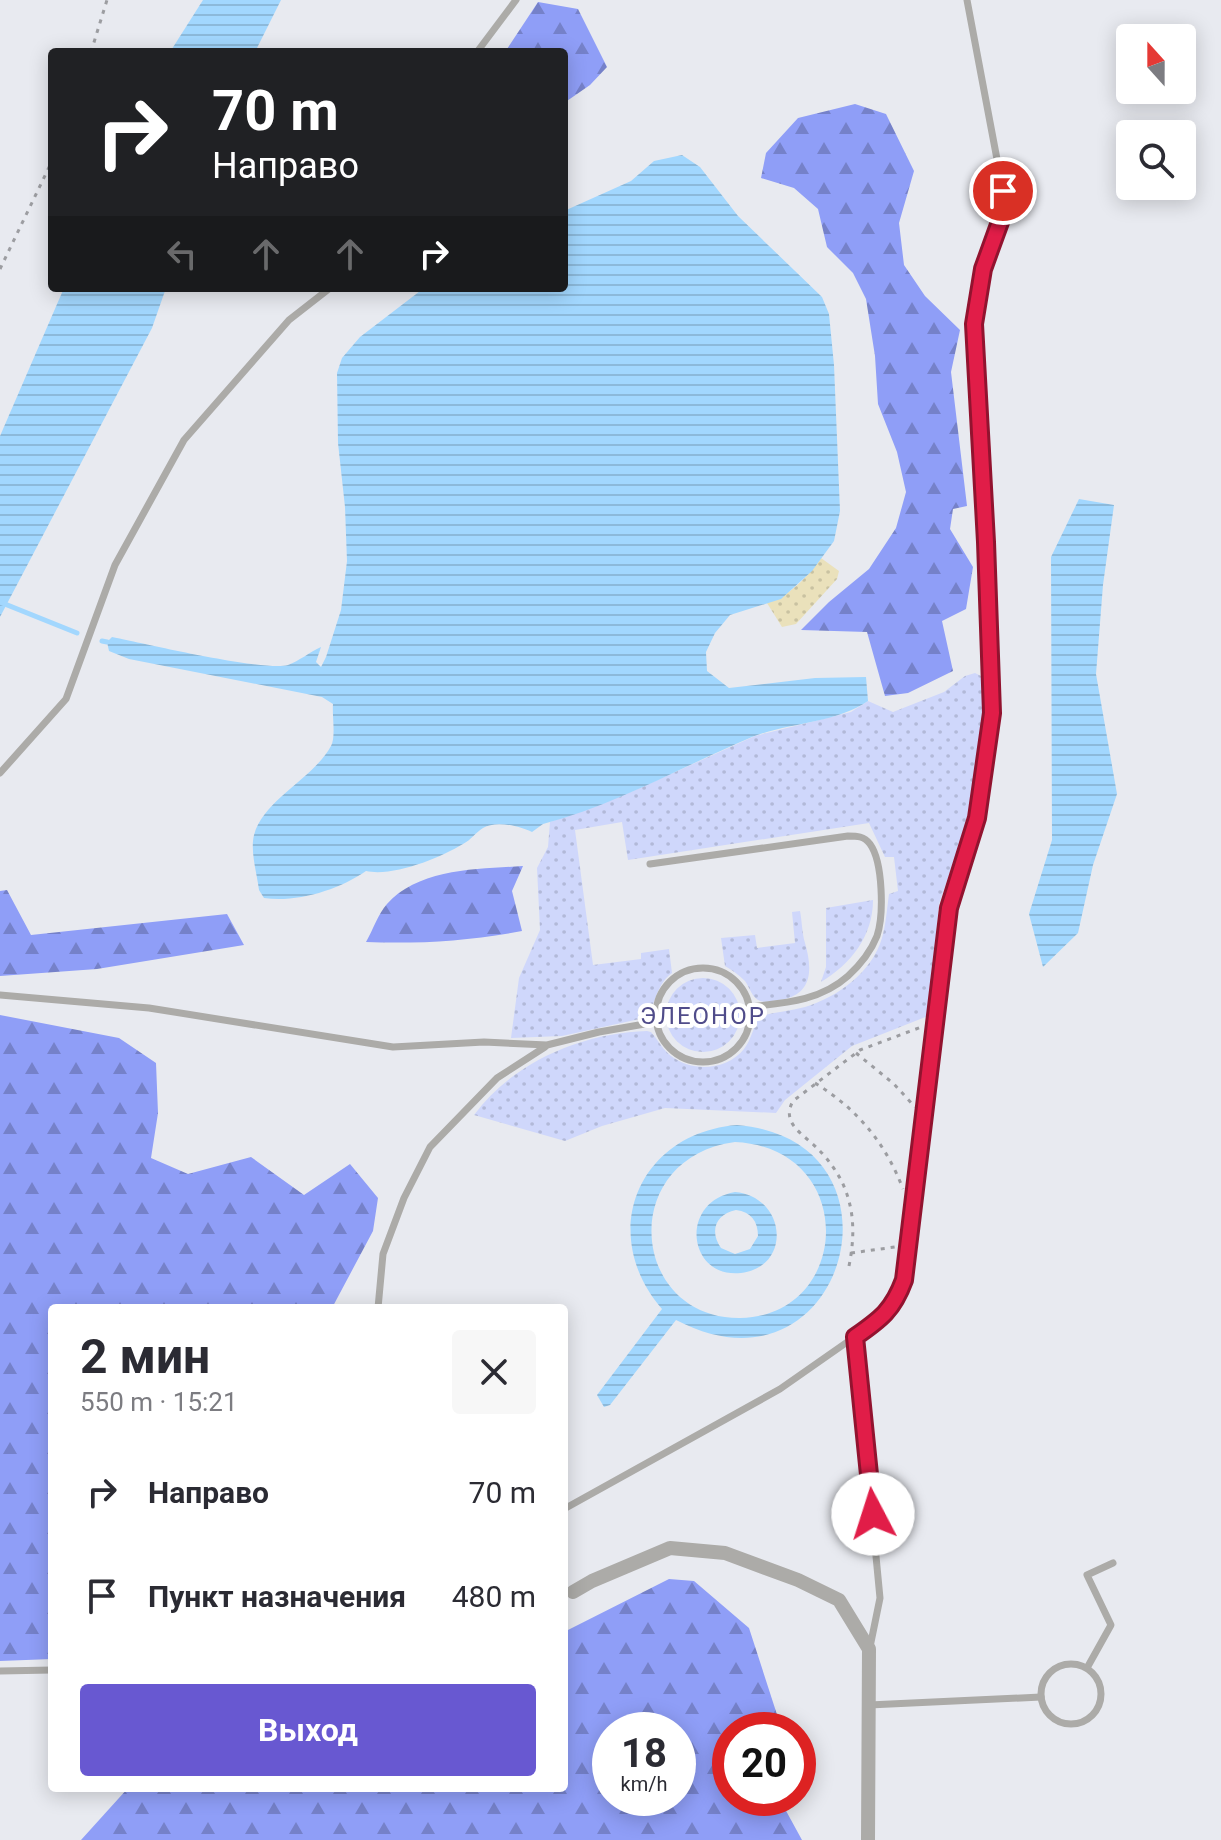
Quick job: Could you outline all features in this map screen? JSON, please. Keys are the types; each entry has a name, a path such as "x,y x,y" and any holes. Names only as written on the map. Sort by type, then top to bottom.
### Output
{"street":[{"path":"569,1590 670,1548 725,1553 798,1580 839,1600 869,1649 868,1840"}],"lane":[{"path":"480,48 516,0"},
{"path":"568,1507 780,1389 883,1317 896,1301 904,1280 949,908 977,818 992,713 974,324 983,269 1000,222 1003,191 967,0"},
{"path":"0,773 66,699 115,565 184,440 289,320 325,292"},
{"path":"650,864 848,836 861,837 869,843 874,853 881,895 881,916 872,946 863,960 849,975 824,992 803,1000 749,1007"},
{"path":"695,968 710,968 736,981 745,993 749,1007 749,1024 743,1039 718,1060 702,1062 686,1059 661,1038 656,1022 656,1007 669,981 695,968"},
{"path":"0,995 149,1008 393,1047 484,1042 547,1045 656,1022"},
{"path":"378,1304 383,1254 404,1198 430,1147 497,1078 547,1045"},
{"path":"855,1337 880,1598 869,1649"},
{"path":"1087,1668 1111,1625 1087,1575 1113,1563"},
{"path":"1071,1664 1087,1668 1096,1678 1101,1697 1093,1714 1085,1720 1066,1724 1057,1721 1044,1707 1041,1697 1045,1678 1052,1671 1071,1664"},
{"path":"0,1671 48,1670"},
{"path":"869,1705 1041,1697"}],"path":[{"path":"92,48 107,0"},
{"path":"0,269 48,169"},
{"path":"849,1266 853,1222 841,1181 819,1149 794,1127 788,1116 793,1101 856,1053 934,1022"},
{"path":"856,1053 894,1084 923,1117"},
{"path":"815,1083 840,1099 864,1121 888,1157 904,1192"},
{"path":"851,1253 908,1245"}],"shaded area":[{"path":"203,0 281,0 257,48 173,48"},
{"path":"682,155 700,167 738,216 822,297 829,314 840,511 834,541 812,571 781,599 730,615 715,633 706,652 707,671 729,688 815,678 866,677 868,701 826,719 752,737 623,796 543,824 532,832 494,824 453,849 416,865 389,871 366,871 330,889 303,897 264,898 259,890 254,862 254,835 268,811 313,769 331,746 333,704 322,697 129,659 109,651 107,642 112,637 230,661 275,666 288,665 321,647 316,662 321,667 341,610 347,561 338,443 337,373 342,358 360,337 419,292 568,292 568,209 631,181 654,161"},
{"path":"62,292 165,292 152,328 0,617 0,436"},
{"path":"1079,499 1114,505 1103,585 1096,674 1117,794 1093,865 1078,933 1043,967 1029,914 1052,840 1051,557"},
{"path":"975,673 983,677 983,714 969,816 939,904 928,1016 852,1046 785,1100 776,1113 665,1108 602,1126 565,1141 474,1115 490,1096 529,1066 574,1044 598,1038 647,1031 671,1056 689,1065 709,1067 729,1061 744,1049 761,1016 817,1003 841,990 862,972 882,938 889,894 898,891 894,857 885,857 869,823 628,860 622,822 575,830 593,965 641,959 641,953 669,949 672,973 662,984 644,1018 562,1036 511,1038 519,978 540,930 537,868 548,847 550,822 633,791 755,736 851,712 868,701 893,712 944,692 965,676"},
{"path":"873,900 869,925 858,948 842,967 821,982 826,967 826,908"},
{"path":"800,911 809,960 806,984 795,995 785,999 757,1000 745,981 725,966 721,938 755,935 757,948 795,943 792,912"},
{"path":"703,978 717,981 729,989 737,1001 740,1015 737,1029 729,1041 717,1049 703,1052 689,1049 677,1041 669,1029 666,1015 669,1001 677,989 689,981"},
{"path":"737,1125 793,1141 828,1174 842,1216 838,1261 818,1301 783,1329 735,1338 676,1320 610,1405 604,1407 597,1395 662,1309 642,1280 632,1250 631,1220 638,1192 653,1167 674,1147 703,1132","holes":["735,1142 775,1151 804,1172 821,1200 826,1232 820,1263 804,1290 777,1310 740,1318 703,1311 676,1293 659,1267 652,1236 655,1205 670,1176 697,1154"]},
{"path":"735,1192 752,1197 765,1206 773,1218 777,1232 775,1246 769,1259 758,1268 741,1273 723,1272 710,1264 701,1253 697,1238 698,1224 704,1210 717,1199","holes":["736,1210 753,1218 758,1236 750,1249 735,1254 721,1248 715,1230 719,1219"]}],"green space":[{"path":"538,2 578,9 607,67 590,85 568,100 568,48 508,48"},
{"path":"855,104 886,114 914,171 899,223 904,265 925,296 960,330 951,372 967,506 953,509 950,529 973,567 966,609 942,621 953,671 908,693 885,696 867,632 801,630 869,569 896,528 906,492 897,452 878,404 875,356 866,299 853,273 827,247 818,209 794,188 761,178 766,153 798,118"},
{"path":"523,866 512,891 522,931 444,941 366,942 387,904 416,883 450,873"},
{"path":"7,890 31,935 227,914 244,945 97,969 0,976 0,891"},
{"path":"0,1015 119,1038 156,1063 158,1113 151,1158 188,1174 251,1157 304,1195 350,1164 378,1198 373,1231 334,1304 48,1304 48,1659 0,1661"},
{"path":"669,1579 694,1581 749,1628 776,1712 712,1712 712,1816 789,1816 802,1840 81,1840 124,1792 568,1792 568,1630"}],"sand":[{"path":"821,558 839,571 837,579 796,624 782,627 767,603 797,585"}],"waterway":[{"path":"0,602 77,633"},
{"path":"102,641 107,642"}],"district":[{"name":"ЭЛЕОНОР","path":"703,1016"}],"route":[{"path":"873,1514 855,1337 883,1317 896,1301 904,1280 949,908 977,818 985,781 992,713 974,324 983,269 1000,222 1003,191"}]}
